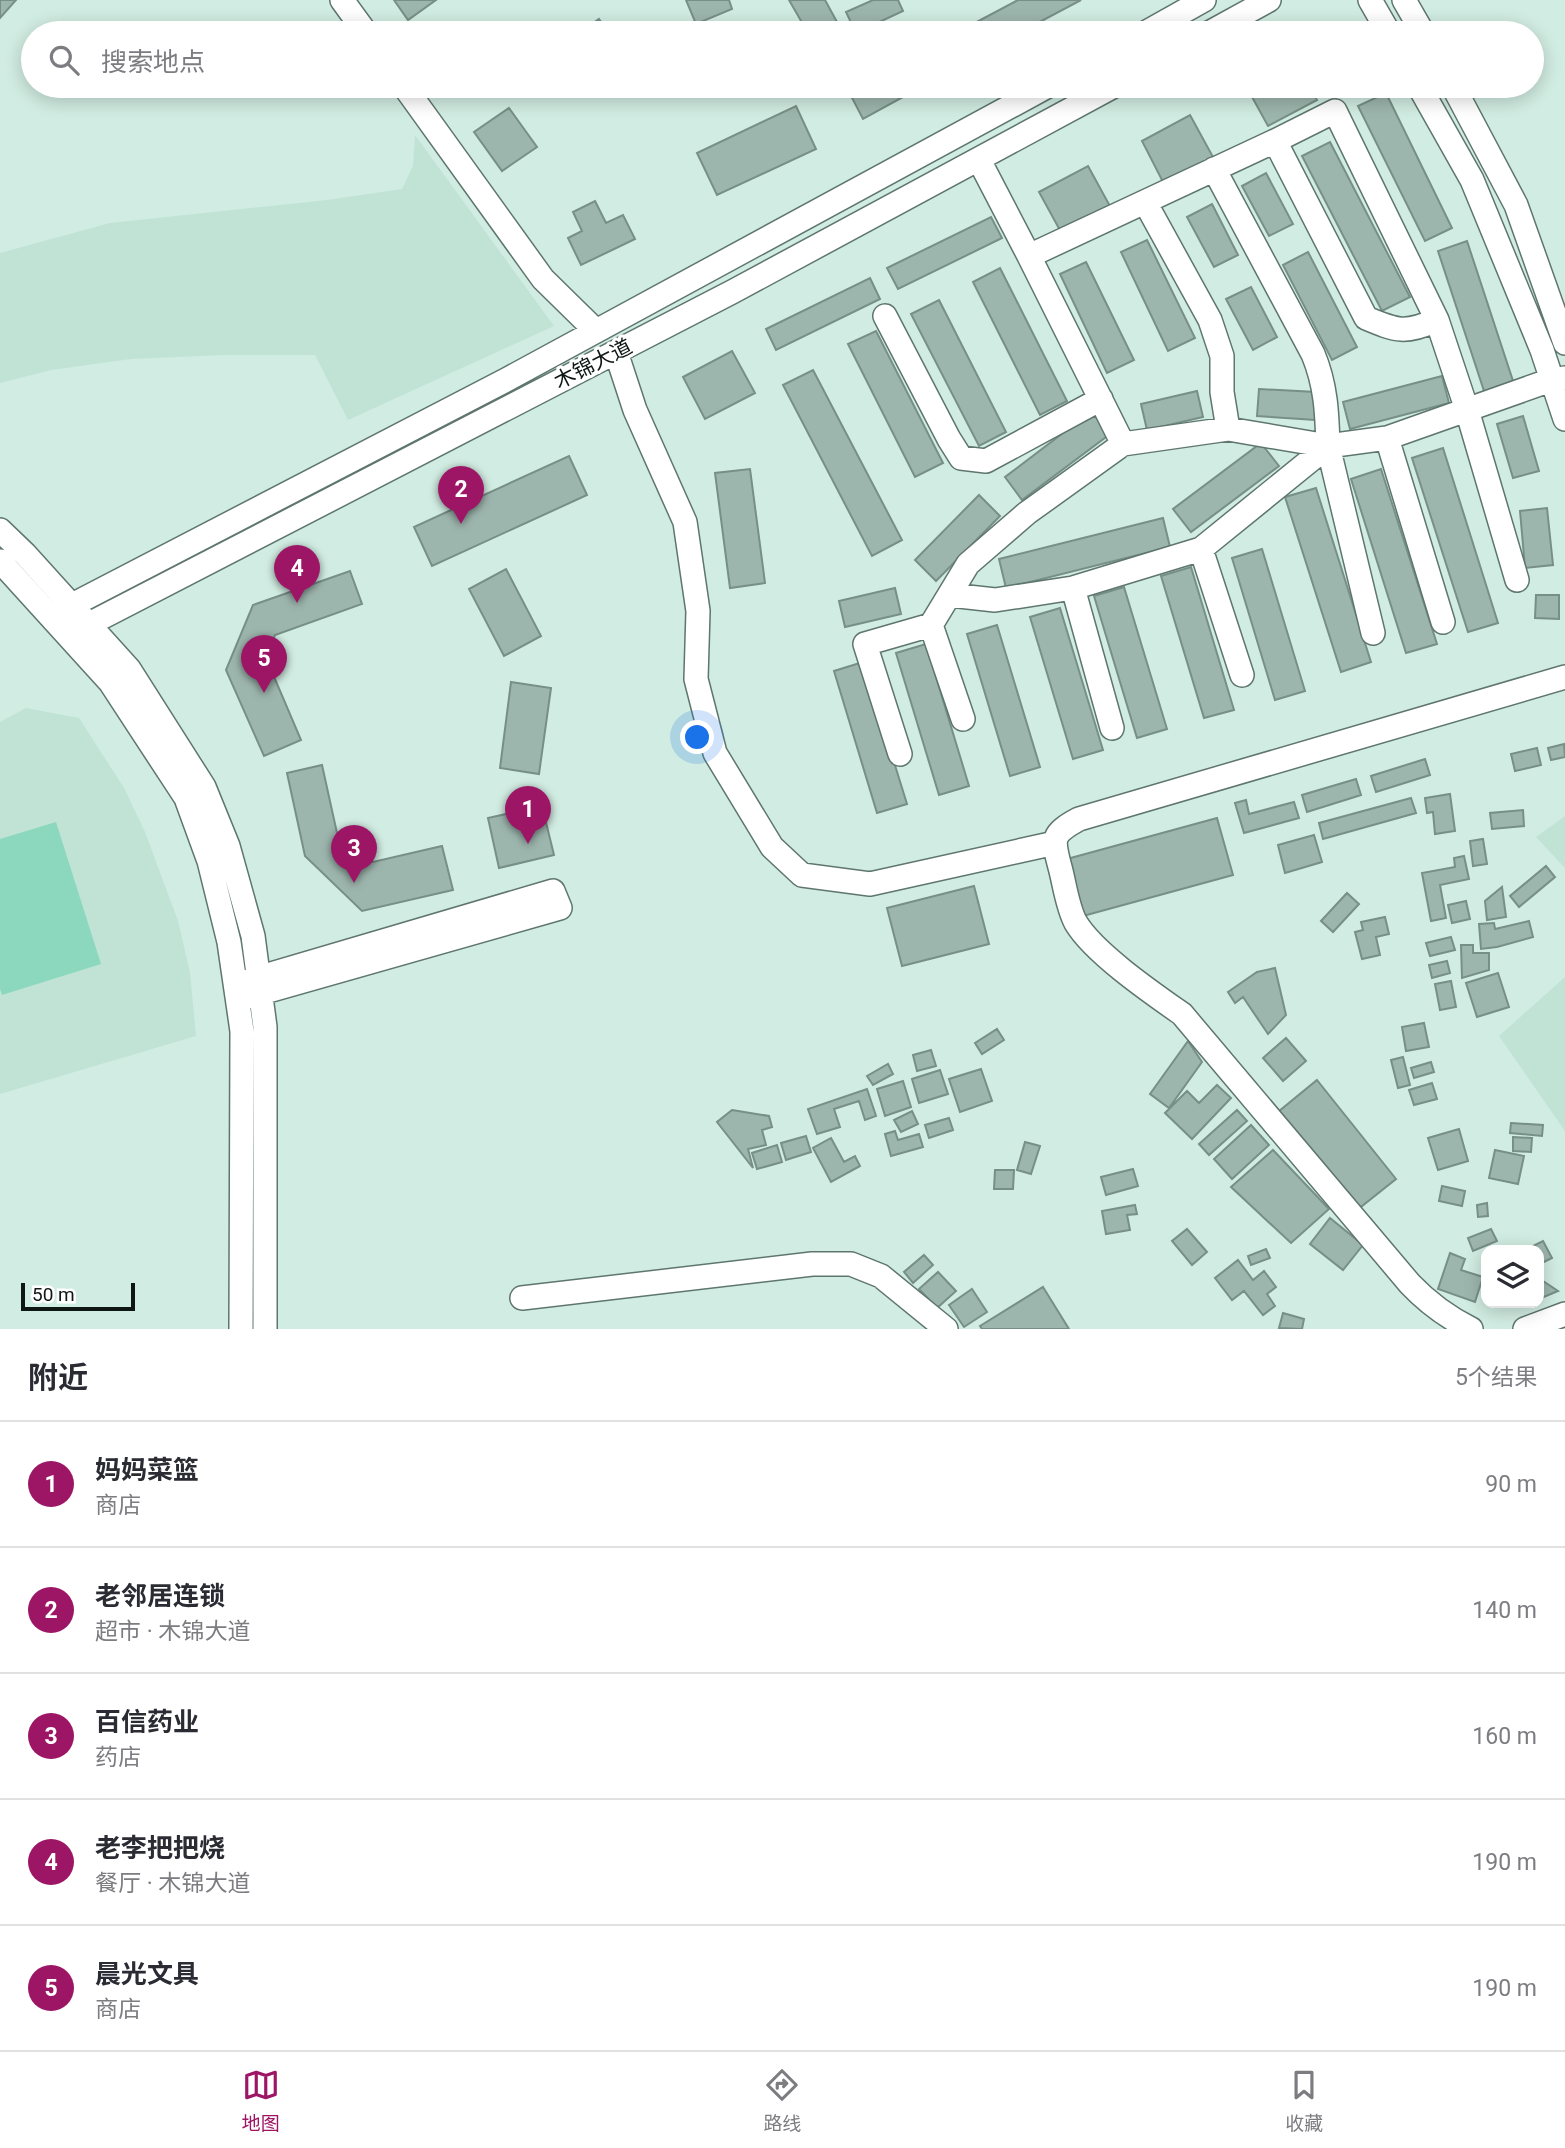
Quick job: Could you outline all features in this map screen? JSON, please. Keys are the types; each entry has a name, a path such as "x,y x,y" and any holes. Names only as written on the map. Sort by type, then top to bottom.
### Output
{"street":[{"path":"342,0 357,21"},
{"path":"1166,21 1204,0"},
{"path":"1231,21 1269,0"},
{"path":"1370,0 1382,21"},
{"path":"1404,0 1416,21"},
{"path":"413,98 543,279 596,331"},
{"name":"木锦大道","path":"51,616 506,380 1026,98"},
{"name":"木锦大道","path":"68,635 617,352 1092,98"},
{"path":"1426,98 1472,180 1542,350 1558,379 1565,419"},
{"path":"1459,98 1516,205 1565,343"},
{"path":"1030,256 1335,111 1437,320 1467,410 1517,580"},
{"path":"1275,141 1366,318 1393,329 1416,329 1437,320"},
{"path":"979,160 1123,444"},
{"path":"1214,169 1313,354 1322,376 1327,402 1328,446 1373,633"},
{"path":"1144,202 1210,320 1222,356 1222,392 1228,429"},
{"path":"885,316 961,458 986,461 1101,399"},
{"path":"617,352 635,410 685,522 698,611 696,679 715,753 772,847 802,875 870,884 1058,836 1079,819 1565,677"},
{"path":"900,754 865,644 931,625 968,564 1027,513 1123,444 1228,429 1328,446 1387,438 1558,379"},
{"path":"1387,438 1443,622"},
{"path":"950,595 995,600 1073,588 1201,549 1328,446"},
{"path":"0,530 129,668 204,787 228,846 253,936 265,1027 265,1329"},
{"path":"1201,549 1241,675"},
{"path":"0,561 110,682 186,797 209,861 229,942 242,1031 241,1329"},
{"path":"1073,588 1112,728"},
{"path":"931,625 963,719"},
{"path":"1058,836 1075,922 1095,946 1182,1014 1410,1284 1428,1303 1447,1317 1471,1329"},
{"path":"236,992 553,891 560,908 260,985"},
{"path":"522,1297 820,1263 851,1264 881,1276 946,1329"},
{"path":"1525,1329 1565,1314"}],"shaded area":[{"path":"415,135 554,326 348,420 315,355 131,359 51,370 0,383 0,253 110,223 327,200 402,189 413,166"},
{"path":"26,708 79,718 124,788 145,832 178,921 190,973 196,1036 0,1094 0,722"},
{"path":"1565,816 1565,868 1536,837"},
{"path":"1565,977 1565,1131 1499,1036"}],"green space":[{"path":"56,822 101,964 2,995 0,839"}],"building":[{"path":"0,0 16,0 0,18"},
{"path":"394,0 436,0 408,20"},
{"path":"686,0 729,0 732,9 703,21 695,21"},
{"path":"789,0 825,0 836,21 801,21"},
{"path":"873,0 898,0 903,11 882,21 850,21 846,12"},
{"path":"1018,0 1081,0 1042,21 979,21"},
{"path":"852,98 901,98 863,119"},
{"path":"1253,98 1317,100 1268,126"},
{"path":"1375,98 1388,98 1452,228 1425,241 1358,106"},
{"path":"796,106 816,149 717,195 697,153"},
{"path":"509,108 537,147 502,171 474,132"},
{"path":"1190,115 1213,157 1164,184 1142,141"},
{"path":"1330,142 1410,297 1382,311 1302,156"},
{"path":"1088,166 1111,208 1062,234 1039,192"},
{"path":"1266,173 1293,224 1269,236 1242,186"},
{"path":"595,201 606,223 623,215 635,239 581,265 568,238 582,231 573,212"},
{"path":"1212,204 1238,255 1214,267 1187,217"},
{"path":"991,217 1002,238 898,289 887,268"},
{"path":"1147,240 1195,338 1168,351 1121,252"},
{"path":"1467,241 1514,384 1485,394 1438,251"},
{"path":"1308,252 1357,347 1332,360 1283,265"},
{"path":"1086,262 1134,360 1107,373 1060,274"},
{"path":"1000,268 1067,401 1040,415 973,282"},
{"path":"870,278 880,299 776,350 766,329"},
{"path":"1251,287 1277,337 1253,350 1226,299"},
{"path":"939,300 1006,432 979,446 911,314"},
{"path":"876,331 943,463 915,477 848,344"},
{"path":"732,351 755,393 705,419 683,377"},
{"path":"813,370 902,540 872,556 783,385"},
{"path":"1442,376 1449,403 1350,429 1343,402"},
{"path":"1259,389 1316,392 1315,420 1257,416"},
{"path":"1197,391 1203,417 1147,430 1141,404"},
{"path":"1092,411 1110,434 1022,500 1005,477"},
{"path":"1523,416 1539,471 1513,478 1497,424"},
{"path":"1261,443 1279,466 1191,532 1173,509"},
{"path":"1443,448 1498,623 1468,632 1412,458"},
{"path":"569,456 587,495 432,566 414,527"},
{"path":"750,469 765,583 730,588 715,473"},
{"path":"1381,469 1437,644 1406,653 1351,479"},
{"path":"1316,488 1371,662 1341,672 1285,497"},
{"path":"979,495 1000,516 936,581 915,560"},
{"path":"1547,508 1553,565 1525,568 1520,511"},
{"path":"1163,518 1170,547 1006,588 999,559"},
{"path":"1262,549 1305,691 1275,700 1232,558"},
{"path":"1191,567 1234,710 1204,718 1161,576"},
{"path":"506,569 541,636 504,656 469,589"},
{"path":"350,571 362,604 275,635 266,658 301,740 264,756 226,670 253,605"},
{"path":"1124,587 1167,729 1137,738 1094,596"},
{"path":"895,588 901,614 845,627 839,601"},
{"path":"1536,595 1559,595 1559,619 1535,618"},
{"path":"1060,608 1103,750 1073,759 1030,617"},
{"path":"997,625 1040,767 1010,776 967,634"},
{"path":"926,644 969,786 939,795 896,653"},
{"path":"863,662 907,804 877,813 834,671"},
{"path":"511,682 551,688 539,774 500,768"},
{"path":"1564,744 1565,757 1551,760 1548,748"},
{"path":"1537,748 1541,765 1515,771 1511,754"},
{"path":"1425,759 1430,775 1376,792 1371,776"},
{"path":"322,765 337,833 373,862 442,846 453,890 362,911 305,856 287,773"},
{"path":"1356,779 1361,795 1307,812 1302,795"},
{"path":"1450,794 1455,831 1435,834 1433,812 1427,813 1425,798"},
{"path":"1411,798 1416,813 1323,839 1319,823"},
{"path":"1246,800 1249,814 1294,802 1299,818 1244,833 1235,803"},
{"path":"542,806 554,855 499,868 488,818"},
{"path":"1523,810 1524,826 1492,829 1490,813"},
{"path":"1217,818 1233,875 1083,916 1067,859"},
{"path":"1314,835 1322,862 1285,873 1278,845"},
{"path":"1483,839 1487,864 1473,866 1470,841"},
{"path":"1464,856 1469,879 1440,885 1446,918 1431,921 1422,873 1455,867 1454,858"},
{"path":"1546,866 1555,877 1519,907 1510,896"},
{"path":"974,886 989,944 902,966 887,908"},
{"path":"1502,887 1506,917 1487,920 1485,901"},
{"path":"1347,893 1359,904 1333,932 1321,921"},
{"path":"1466,901 1470,919 1452,923 1448,905"},
{"path":"1385,917 1389,934 1376,937 1380,955 1362,959 1355,932 1363,930 1361,922"},
{"path":"1529,921 1533,937 1481,949 1479,924 1494,923 1495,929"},
{"path":"1451,937 1455,950 1430,956 1426,943"},
{"path":"1461,945 1473,945 1473,953 1489,953 1489,970 1462,978"},
{"path":"1447,961 1450,973 1432,978 1429,965"},
{"path":"1275,968 1286,1015 1268,1034 1243,997 1235,1003 1228,992 1257,972"},
{"path":"1498,973 1509,1007 1477,1017 1466,983"},
{"path":"1451,981 1456,1007 1440,1010 1435,984"},
{"path":"1424,1023 1429,1047 1406,1051 1402,1027"},
{"path":"997,1029 1004,1040 982,1054 975,1043"},
{"path":"1286,1038 1306,1061 1283,1081 1263,1058"},
{"path":"1188,1041 1202,1062 1169,1108 1150,1094"},
{"path":"931,1050 936,1066 917,1071 913,1055"},
{"path":"1403,1057 1410,1085 1398,1088 1391,1060"},
{"path":"1431,1062 1434,1072 1414,1078 1411,1068"},
{"path":"888,1064 893,1074 873,1085 867,1076"},
{"path":"981,1069 992,1101 960,1112 949,1079"},
{"path":"940,1070 948,1094 919,1103 912,1079"},
{"path":"1317,1080 1396,1179 1357,1210 1278,1112"},
{"path":"903,1081 911,1107 885,1116 877,1089"},
{"path":"1432,1083 1437,1099 1414,1105 1409,1090"},
{"path":"1217,1085 1231,1098 1192,1139 1165,1113 1187,1091 1199,1103"},
{"path":"867,1089 876,1116 865,1120 859,1101 834,1109 840,1127 817,1134 808,1109"},
{"path":"732,1110 769,1116 772,1127 762,1130 766,1145 748,1149 753,1168 717,1122"},
{"path":"1237,1110 1247,1121 1209,1155 1199,1144"},
{"path":"912,1111 918,1124 901,1132 894,1120"},
{"path":"949,1118 953,1130 929,1138 925,1125"},
{"path":"1511,1123 1543,1125 1542,1136 1510,1133"},
{"path":"1251,1125 1269,1145 1232,1179 1214,1159"},
{"path":"1459,1129 1468,1161 1438,1170 1428,1138"},
{"path":"895,1131 898,1140 919,1134 923,1147 891,1156 885,1134"},
{"path":"806,1136 811,1152 786,1160 781,1143"},
{"path":"1513,1137 1532,1138 1531,1152 1513,1151"},
{"path":"831,1138 844,1162 855,1156 860,1166 831,1182 813,1148"},
{"path":"1025,1142 1040,1146 1031,1174 1017,1170"},
{"path":"777,1145 782,1162 757,1169 752,1153"},
{"path":"1273,1150 1329,1209 1291,1243 1231,1187"},
{"path":"1495,1150 1524,1156 1518,1184 1489,1178"},
{"path":"1133,1169 1138,1186 1106,1195 1101,1177"},
{"path":"995,1170 1014,1170 1013,1189 994,1189"},
{"path":"1442,1186 1465,1191 1462,1206 1439,1201"},
{"path":"1487,1203 1488,1216 1478,1217 1477,1205"},
{"path":"1135,1205 1137,1214 1127,1215 1130,1230 1106,1234 1102,1211"},
{"path":"1330,1218 1363,1245 1343,1270 1310,1244"},
{"path":"1187,1229 1207,1252 1192,1265 1172,1241"},
{"path":"1491,1229 1497,1241 1481,1245 1481,1248 1473,1251 1468,1238"},
{"path":"1543,1241 1552,1258 1544,1262 1544,1245 1535,1245"},
{"path":"1266,1249 1270,1258 1251,1265 1248,1256"},
{"path":"1450,1253 1465,1259 1461,1270 1481,1276 1475,1302 1438,1289"},
{"path":"924,1255 933,1265 913,1283 904,1272"},
{"path":"1238,1260 1253,1280 1264,1271 1276,1287 1267,1294 1275,1306 1263,1315 1244,1291 1232,1300 1215,1278"},
{"path":"938,1272 956,1291 937,1308 919,1289"},
{"path":"1544,1282 1558,1291 1544,1297"},
{"path":"1043,1287 1069,1329 982,1329 980,1326"},
{"path":"972,1289 987,1312 964,1327 949,1305"},
{"path":"1283,1313 1304,1319 1302,1329 1279,1328"}],"place":[{"name":"老邻居连锁","path":"461,524"},
{"name":"老李把把烧","path":"297,603"},
{"name":"晨光文具","path":"264,693"},
{"name":"妈妈菜篮","path":"528,844"},
{"name":"百信药业","path":"354,883"}]}
